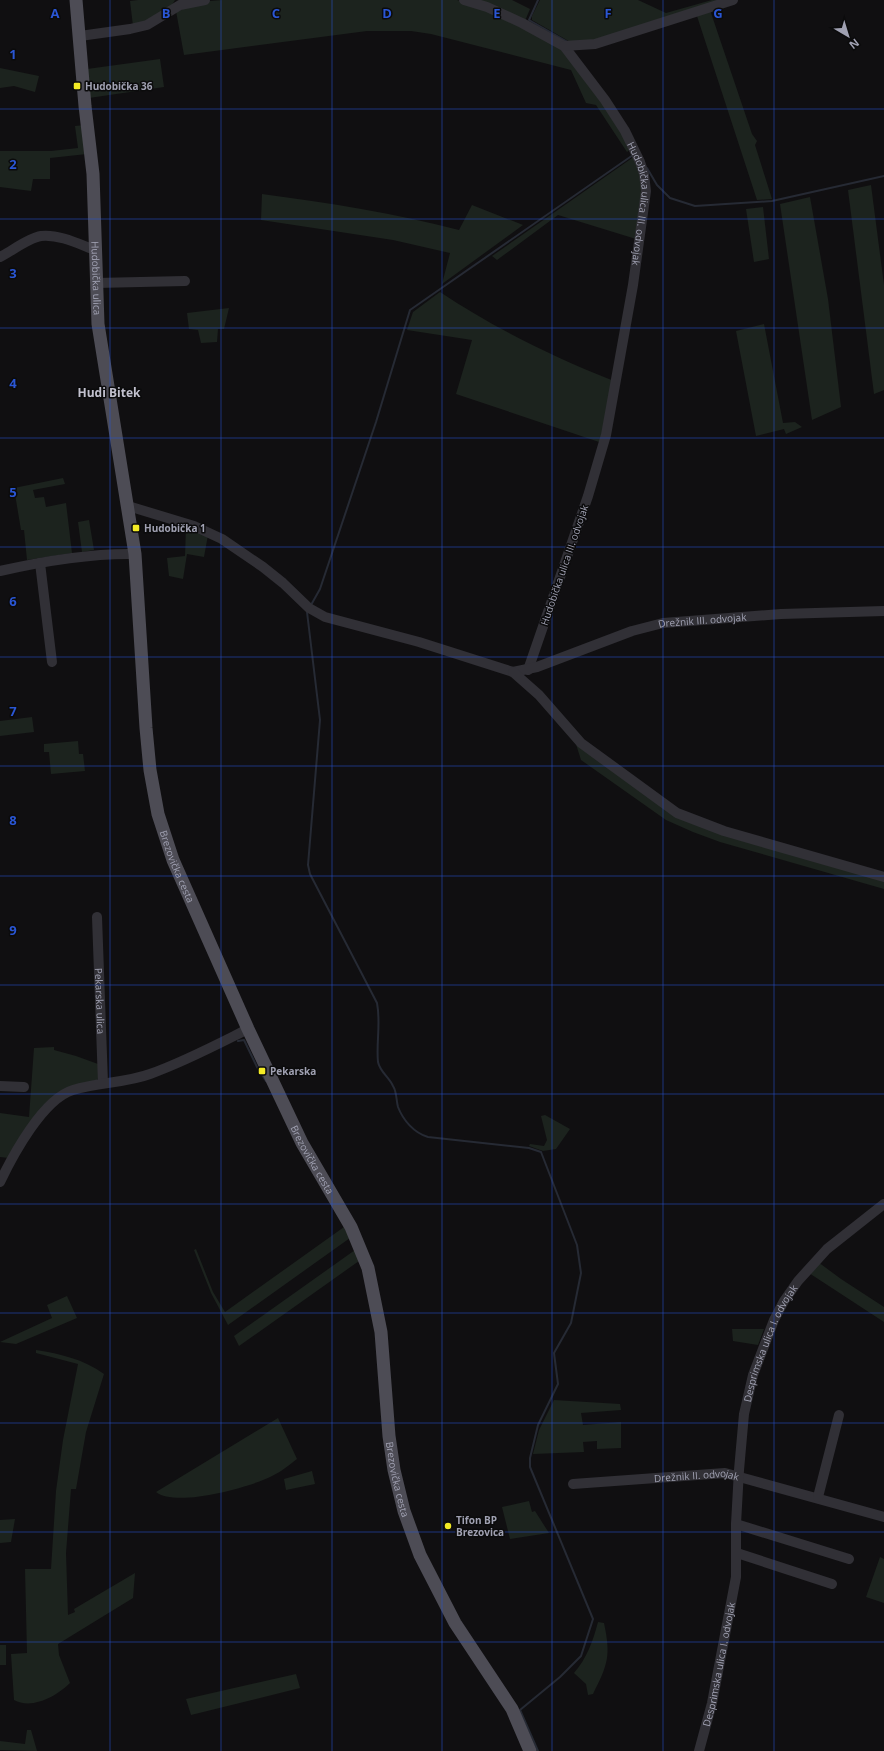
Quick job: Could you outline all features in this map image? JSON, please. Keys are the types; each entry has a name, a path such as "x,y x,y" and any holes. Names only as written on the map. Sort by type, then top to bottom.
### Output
{"main road":[{"name":"Hudobička ulica","path":"76,0 85,106 93,174 96,283 100,347 135,554"},
{"name":"Brezovička cesta","path":"135,554 150,770 158,814 173,860 248,1029 302,1143 351,1227 368,1268 378,1310 381,1332 389,1436 394,1470 404,1511 420,1556 455,1623 512,1708 530,1751"}],"street":[{"path":"80,36 147,25 180,3 205,0"},
{"path":"464,0 487,7 522,23 564,46 595,44 734,0"},
{"name":"Hudobička ulica III. odvojak","path":"528,670 588,496 606,435 633,285 646,191 644,174 640,162 625,131 564,46"},
{"path":"0,258 42,236 66,240 95,250"},
{"path":"96,283 185,281"},
{"path":"128,506 186,523 222,538 283,583 309,608 325,617 420,642 513,672 538,695 581,743 677,813 724,830 884,877"},
{"path":"0,571 82,556 135,554"},
{"path":"40,563 52,662"},
{"name":"Drežnik III. odvojak","path":"528,670 632,631 663,623 781,614 884,611"},
{"path":"513,672 528,670"},
{"name":"Pekarska ulica","path":"97,917 103,1084"},
{"path":"0,1182 35,1124 55,1100 68,1092 150,1074 248,1029"},
{"path":"0,1086 24,1087"},
{"name":"Desprimska ulica I. odvojak","path":"699,1751 712,1703 727,1632 736,1577 736,1524 744,1414 749,1388 758,1360 784,1300 798,1281 827,1249 884,1204"},
{"path":"818,1497 839,1415"},
{"name":"Drežnik II. odvojak","path":"573,1484 725,1473 818,1497 884,1517"},
{"path":"736,1524 849,1559"},
{"path":"737,1553 832,1584"}],"shaded area":[{"path":"175,0 172,5 162,13 133,26 130,1"},
{"path":"457,0 487,9 555,43 589,82 632,148 627,152 596,105 586,103 571,70 431,34 411,31 367,31 184,55 176,11 210,1"},
{"path":"472,0 512,0 530,9 525,21"},
{"path":"540,0 638,0 666,13 712,0 726,0 594,42 572,43 532,20 532,16"},
{"path":"710,10 752,134 757,141 755,145 772,199 757,200 696,13"},
{"path":"160,59 164,87 89,98 87,69"},
{"path":"0,68 39,76 35,92 14,86 0,88"},
{"path":"85,125 87,154 50,158 50,179 33,179 31,191 0,187 0,151 51,151 78,148 75,126"},
{"path":"635,156 643,183 636,239 558,215 497,260 492,256"},
{"path":"871,185 884,285 884,390 874,394 848,190"},
{"path":"262,194 361,209 410,218 459,230 472,205 523,225 442,284 450,253 393,240 261,220"},
{"path":"810,197 828,299 841,407 812,420 780,204"},
{"path":"763,207 769,259 754,262 746,209"},
{"path":"440,292 482,318 525,341 614,381 602,443 456,394 472,340 407,330 413,312"},
{"path":"229,308 224,329 218,329 217,342 201,343 198,330 189,329 187,313"},
{"path":"764,324 783,423 795,422 802,427 786,434 784,429 756,436 736,331"},
{"path":"63,478 65,484 33,490 35,498 44,497 46,507 66,503 72,553 27,560 24,530 21,530 14,488"},
{"path":"89,520 94,550 82,552 78,522"},
{"path":"186,527 208,535 204,557 187,554 183,579 169,576 167,558 185,556"},
{"path":"32,717 34,732 0,736 0,721"},
{"path":"78,741 79,754 83,754 85,771 51,774 49,752 44,752 44,744"},
{"path":"575,741 663,807 884,880 884,889 720,842 666,820 581,760"},
{"path":"54,1047 54,1050 98,1064 99,1077 97,1080 67,1088 9,1158 0,1157 0,1113 29,1117 34,1048"},
{"path":"545,1115 570,1129 556,1149 543,1151 529,1146 530,1144 544,1146 547,1140 541,1116"},
{"path":"344,1227 350,1238 228,1325 211,1293 194,1250 196,1249 213,1292 225,1312"},
{"path":"355,1250 359,1261 239,1346 234,1336"},
{"path":"818,1262 884,1307 884,1322 809,1273"},
{"path":"67,1296 77,1318 16,1344 0,1342 52,1318 47,1305"},
{"path":"732,1329 764,1329 758,1345 733,1341"},
{"path":"36,1350 72,1358 88,1364 104,1374 86,1432 76,1489 71,1489 66,1553 68,1615 75,1612 74,1609 135,1573 133,1598 58,1644 59,1655 70,1683 58,1693 44,1700 21,1703 14,1700 11,1654 27,1653 25,1569 51,1569 56,1491 63,1440 78,1364 36,1353"},
{"path":"554,1400 620,1404 621,1410 581,1413 583,1425 621,1422 621,1448 597,1449 597,1441 583,1442 584,1452 533,1454 539,1430"},
{"path":"278,1418 297,1459 279,1472 262,1481 231,1490 196,1497 180,1498 166,1496 156,1492"},
{"path":"312,1471 315,1484 286,1490 284,1479"},
{"path":"529,1501 532,1512 535,1511 549,1533 510,1539 502,1507"},
{"path":"15,1519 11,1542 0,1543 0,1520"},
{"path":"880,1557 884,1559 884,1603 866,1597"},
{"path":"598,1622 604,1623 608,1652 607,1660 593,1694 588,1695 586,1684 574,1673 583,1661 589,1649"},
{"path":"0,1645 6,1645 6,1665 0,1665"},
{"path":"296,1674 300,1688 191,1715 186,1699"},
{"path":"27,1730 31,1730 37,1751 0,1750 0,1741 25,1744"}],"waterway":[{"path":"538,0 529,20 566,41"},
{"path":"311,605 320,589 376,422 410,310 633,155"},
{"path":"647,168 657,185 670,198 695,206 772,201 884,176"},
{"path":"307,612 320,720 308,865 310,874 377,1003 379,1018 379,1066 394,1088 398,1107 403,1117 414,1129 423,1135 428,1137 529,1148 541,1152 577,1245 581,1273 571,1323 554,1353 558,1384 538,1425 530,1458 530,1467 593,1619 581,1656 560,1677 520,1710 538,1751"},
{"path":"238,1041 244,1040 257,1067 266,1081"}],"place":[{"name":"Hudobička 36","path":"77,86"},
{"name":"Hudobička 1","path":"136,528"},
{"name":"Pekarska","path":"262,1071"},
{"name":"Tifon BP Brezovica","path":"448,1526"}],"district":[{"name":"Hudi Bitek","path":"109,392"}]}
